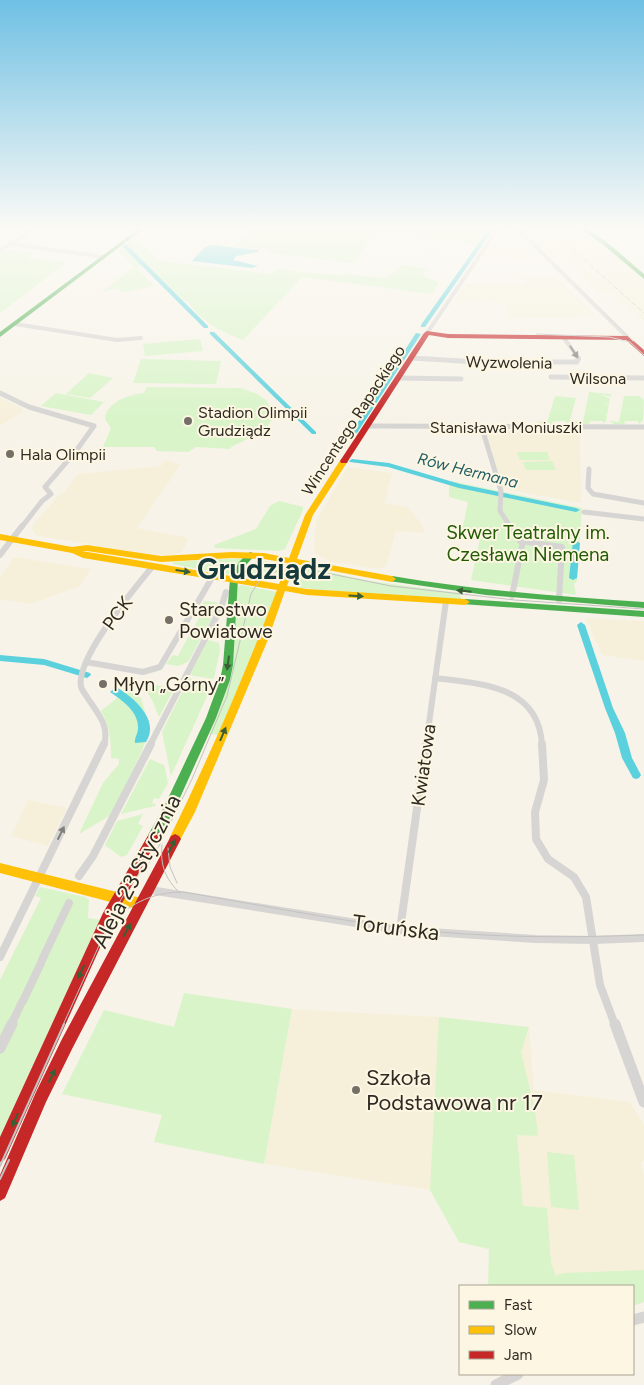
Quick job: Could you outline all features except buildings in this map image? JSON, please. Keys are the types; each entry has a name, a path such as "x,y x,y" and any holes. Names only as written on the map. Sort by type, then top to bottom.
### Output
{"street":[{"path":"0,335 57,292"},
{"name":"Wincentego Rapackiego","path":"293,560 314,506 455,292"},
{"path":"581,292 644,354"},
{"path":"15,324 117,340 141,338"},
{"path":"427,334 448,336 628,338"},
{"name":"Wyzwolenia","path":"412,358 477,362 577,362 578,359 564,338"},
{"name":"Wilsona","path":"551,377 644,378"},
{"path":"399,378 461,379"},
{"path":"0,393 29,406 94,426 76,452 45,487 51,494 42,501 0,555"},
{"name":"Stanisława Moniuszki","path":"368,426 482,428 644,427"},
{"path":"482,428 501,493 500,512 520,540 562,547 558,600"},
{"path":"589,469 588,488 593,494 644,503"},
{"path":"584,512 644,519"},
{"path":"0,537 72,550 83,555 307,592 446,601 558,600 644,605"},
{"path":"513,601 523,541"},
{"path":"72,550 87,548 161,560 251,555 293,560 407,583 513,601 644,614"},
{"name":"Aleja 23 Stycznia","path":"0,1154 117,896 168,811 218,701 228,665 234,579 242,564 251,555"},
{"name":"Aleja 23 Stycznia","path":"0,1193 3,1179 67,1044 150,890 204,779 262,642 293,560"},
{"name":"PCK","path":"40,877 106,741 106,729 81,688 82,673 92,649 103,632 152,567"},
{"path":"86,662 97,661 138,672 156,670 167,658 213,576"},
{"path":"79,876 93,856 221,608 226,592"},
{"name":"Kwiatowa","path":"400,930 446,601"},
{"path":"435,678 484,684 502,689 524,702 535,715 541,730 544,780 544,785 535,806 536,839 548,859 574,877 583,890 594,940 600,985 644,1102"},
{"path":"0,868 117,896 141,904"},
{"path":"0,957 40,877"},
{"name":"Toruńska","path":"150,890 400,930 495,937 594,940 644,938"},
{"path":"0,1048 69,903"},
{"path":"496,1385 516,1375"}],"shaded area":[{"path":"460,292 571,292 594,313 567,318 509,317 505,302 454,301"},
{"path":"599,292 644,292 644,321 612,292"},
{"path":"0,398 23,408 22,412 0,426"},
{"path":"486,431 580,431 581,503 503,489"},
{"path":"165,460 181,464 137,528 189,538 182,552 173,555 149,554 39,536 32,529 33,525 78,474 161,466"},
{"path":"347,467 393,473 386,491 389,492 384,503 408,507 423,526 424,533 396,531 386,566 378,569 328,561 315,552 316,521"},
{"path":"14,557 91,569 80,586 31,604 0,599 0,577"},
{"path":"586,618 644,621 644,661 602,655"},
{"path":"28,800 67,808 48,846 11,836"},
{"path":"292,1009 439,1017 529,1027 534,1090 630,1102 644,1125 644,1161 641,1162 644,1175 644,1302 634,1306 634,1285 488,1285 489,1249 459,1242 430,1190 264,1164"}],"green space":[{"path":"0,292 28,292 0,313"},
{"path":"174,292 288,292 243,340 220,330 198,314 189,302 184,301"},
{"path":"414,292 433,292 432,294"},
{"path":"200,339 203,351 145,356 143,344"},
{"path":"141,359 221,361 216,384 133,383"},
{"path":"89,373 113,378 90,398 66,394"},
{"name":"Stadion Olimpii Grudziądz","path":"147,387 241,388 257,394 267,401 272,410 272,419 267,427 256,435 230,449 196,447 188,452 157,451 154,447 103,447 111,428 105,419 110,408 114,403 126,397 144,393"},
{"path":"589,392 611,394 611,397 601,394 610,399 609,403 604,404 609,404 607,415 603,413 607,416 603,424 603,421 577,424 573,421 583,422"},
{"path":"56,393 104,402 91,415 41,406"},
{"path":"555,396 576,398 570,421 566,424 566,421 553,421 552,424 541,424 537,421 547,423"},
{"path":"624,396 639,396 644,400 643,420 639,424 638,421 624,421 625,424 614,424 609,421 619,422"},
{"path":"517,452 547,452 550,460 520,460"},
{"path":"552,461 556,470 526,470 523,462"},
{"name":"Skwer Teatralny im. Czesława Niemena","path":"451,481 582,508 577,581 574,584 576,595 471,580 481,534 462,531 468,502 449,497"},
{"path":"279,501 303,507 285,549 279,551 215,548 214,545 256,529 270,506"},
{"path":"242,558 231,575 172,564 174,562"},
{"path":"261,561 273,562 283,566 284,573 282,577 269,580 251,576 248,568 252,564"},
{"path":"301,566 370,581 460,593 461,599 340,592 294,587 292,584"},
{"path":"242,585 277,592 219,735 209,734 219,711 232,670 238,586"},
{"path":"204,601 217,602 218,607 188,662 178,666 166,664 173,655 178,656 201,614 197,612"},
{"path":"208,640 219,643 220,650 214,678 190,675"},
{"path":"189,678 213,683 171,776 162,732"},
{"path":"141,682 174,689 159,717 152,700"},
{"path":"128,689 141,698 147,719 148,734 142,751 111,815 79,834 103,783 119,764 119,759 111,758 109,734 101,711"},
{"path":"150,759 164,765 168,783 159,799 154,798 152,803 156,804 155,806 121,814"},
{"path":"143,814 138,824 143,826 127,855 121,857 105,845 117,821"},
{"path":"40,887 85,897 89,900 88,918 102,920 0,1145 0,980 41,898 35,896"},
{"path":"184,993 292,1009 264,1164 154,1142 162,1115 62,1094 104,1010 174,1027"},
{"path":"439,1017 529,1027 521,1052 535,1110 538,1136 517,1135 523,1206 547,1208 551,1263 556,1276 563,1273 644,1270 644,1302 634,1306 634,1285 488,1285 489,1249 459,1242 430,1190"},
{"path":"547,1152 574,1155 579,1210 551,1207"}],"water":[{"path":"116,687 130,696 147,717 150,725 150,734 146,742 135,743 138,722 133,712 110,692"}],"waterway":[{"name":"Rów Hermana","path":"171,292 206,327"},
{"name":"Rów Hermana","path":"423,326 448,292"},
{"name":"Rów Hermana","path":"212,333 314,433"},
{"name":"Rów Hermana","path":"354,433 418,334"},
{"name":"Rów Hermana","path":"352,461 389,465 459,486 576,510"},
{"name":"Rów Hermana","path":"573,578 576,543"},
{"name":"Rów Hermana","path":"581,625 609,708 620,733 627,758 636,775"},
{"path":"0,658 44,662 87,675"}],"tram line":[{"path":"603,312 633,341"},
{"path":"536,334 609,337 630,342 644,355"},
{"path":"63,1025 116,908 129,886 153,858 192,779 227,696 251,594 260,579 279,570 296,567 391,586 515,600 644,609"},
{"path":"162,845 162,859 167,877 179,892"},
{"path":"168,848 170,867 177,883"},
{"path":"112,922 128,909 144,900 154,896 179,892"},
{"path":"179,892 346,920 461,934 583,937 644,935"},
{"path":"0,1166 64,1024"},
{"path":"0,1179 9,1160"}],"railway":[{"path":"620,292 644,313"}],"traffic: fast":[{"path":"0,335 58,292"},
{"path":"154,835 168,811 211,718 225,680 228,665 234,579 242,564 251,555"},
{"path":"392,579 518,596 644,605"},
{"path":"465,602 644,614"}],"traffic: slow":[{"path":"175,839 189,812 262,642 309,515 344,461"},
{"path":"0,537 72,550 87,548 161,559 232,555 264,556 392,579"},
{"path":"75,551 83,555 307,592 465,602"},
{"path":"0,868 141,904"}],"traffic: jam":[{"path":"344,461 427,333 448,336 628,338 644,354"},
{"path":"0,1154 107,917 154,835"},
{"path":"0,1193 41,1097 67,1044 175,839"}],"place":[{"name":"Stadion Olimpii Grudziądz","path":"188,421"},
{"name":"Hala Olimpii","path":"10,454"},
{"name":"Starostwo Powiatowe","path":"169,620"},
{"name":"Młyn „Górny”","path":"103,684"},
{"name":"Szkoła Podstawowa nr 17","path":"356,1090"}],"district":[{"name":"Grudziądz","path":"264,569"}]}
